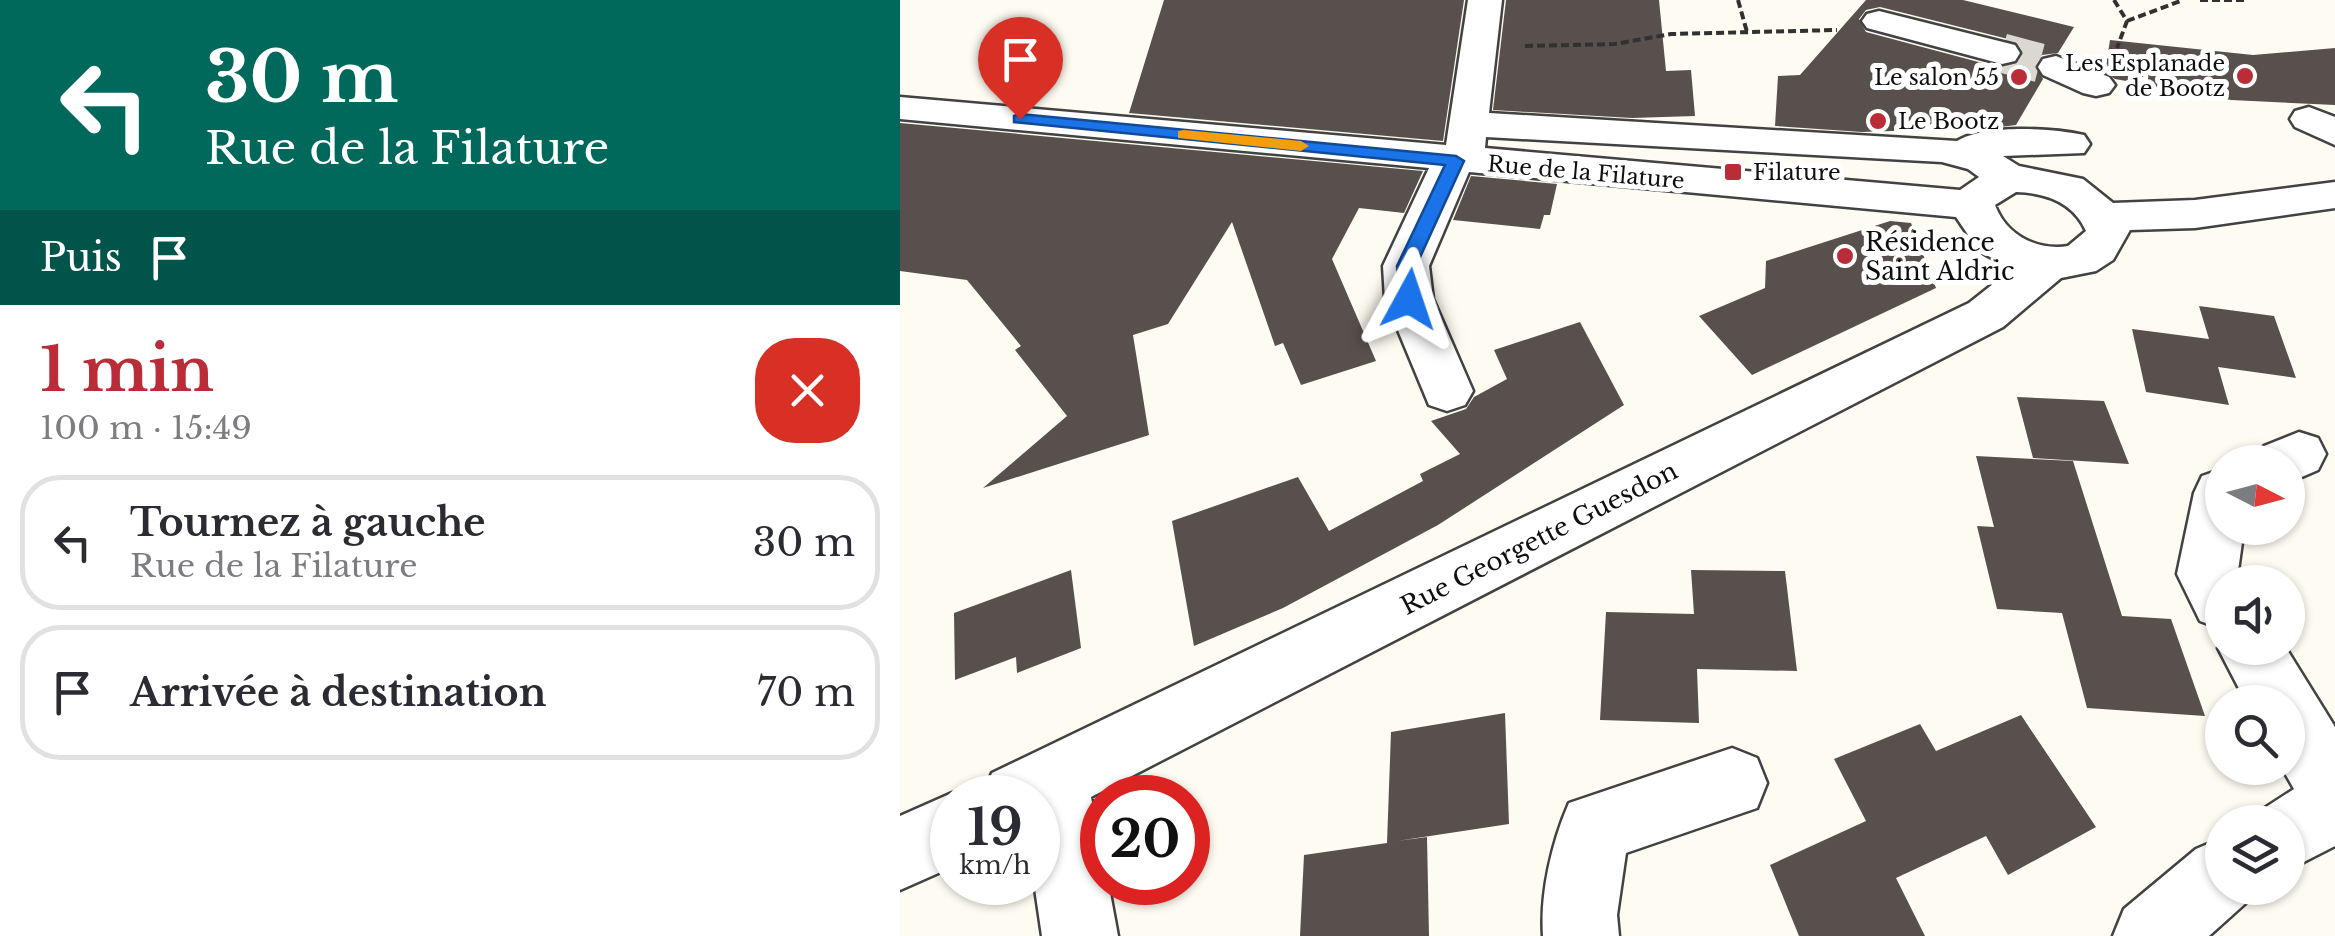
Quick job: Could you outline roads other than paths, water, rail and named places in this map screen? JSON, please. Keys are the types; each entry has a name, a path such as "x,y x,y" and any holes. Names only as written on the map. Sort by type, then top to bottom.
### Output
{"street":[{"path":"1448,391 1409,299 1406,266 1463,142 1485,0"},
{"path":"1879,21 2002,53"},
{"path":"2056,67 2096,85"},
{"name":"Rue de la Filature","path":"900,108 1463,142 1974,205"},
{"path":"1463,142 1944,150 2026,142 2070,144"},
{"path":"1944,150 1982,160 2010,179"},
{"path":"2010,179 2053,182 2092,203 2108,231 2104,244 2092,255 2052,262 2030,259 1994,241 1982,230 1974,205 1979,193 2010,179"},
{"path":"2103,217 2196,214 2335,196"},
{"name":"Rue Georgette Guesdon","path":"1060,776 1986,315 2052,262"},
{"path":"2305,741 2335,793"},
{"path":"1581,936 1579,915 1594,828 1732,783"},
{"path":"2305,824 2335,805"},
{"path":"900,854 930,839"},
{"path":"1060,872 1080,936"},
{"path":"2151,936 2205,890"}],"tunnel":[{"path":"2002,53 2056,67"}],"place":[{"name":"Les Esplanade de Bootz","path":"2245,76"},
{"name":"Le salon 55","path":"2019,77"},
{"name":"Le Bootz","path":"1878,121"},
{"name":"Filature","path":"1733,172"},
{"name":"Résidence Saint Aldric","path":"1845,256"}]}
